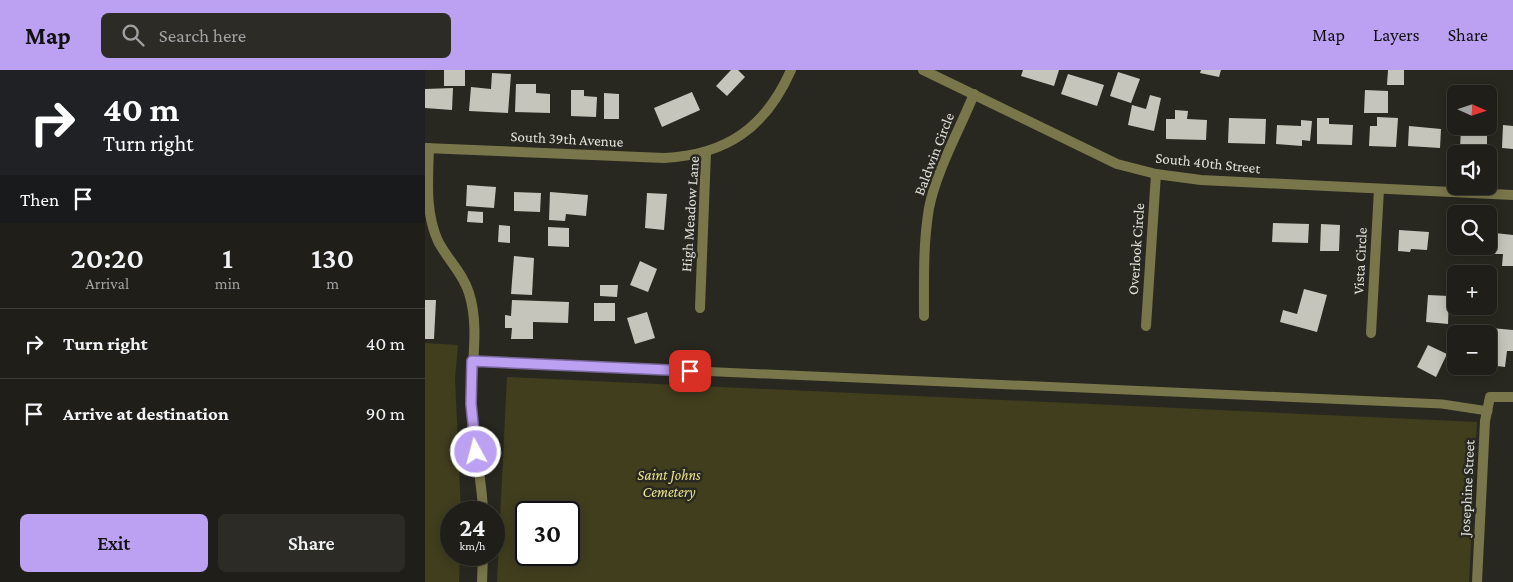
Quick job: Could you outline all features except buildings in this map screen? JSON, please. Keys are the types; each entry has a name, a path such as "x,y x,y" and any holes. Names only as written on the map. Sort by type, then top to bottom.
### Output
{"street":[{"name":"High Meadow Lane","path":"700,308 706,152 733,140 767,114 783,89 791,70"},
{"name":"South 40th Street","path":"923,70 1117,164 1155,174 1201,180 1513,195"},
{"name":"Baldwin Circle","path":"924,316 923,257 929,207 944,165 974,94"},
{"name":"South 39th Avenue","path":"427,148 664,158 689,157 706,152"},
{"path":"427,148 427,205 431,224 437,241 460,274 469,292 473,314 471,404 482,501"},
{"name":"Overlook Circle","path":"1146,326 1155,174"},
{"name":"Vista Circle","path":"1371,333 1379,189"},
{"name":"Josephine Street","path":"1477,582 1481,469 1488,411 1491,396 1513,397"},
{"path":"482,582 483,566"}],"lane":[{"path":"472,361 1432,404 1488,411"}],"green space":[{"path":"425,343 458,345 455,378 461,501 440,501 440,566 460,566 459,582 425,582"},
{"name":"Saint Johns Cemetery","path":"507,377 1477,422 1469,582 497,582 498,566 505,566 505,501 501,501"}],"route":[{"path":"476,452 471,404 472,361 690,371"}]}
